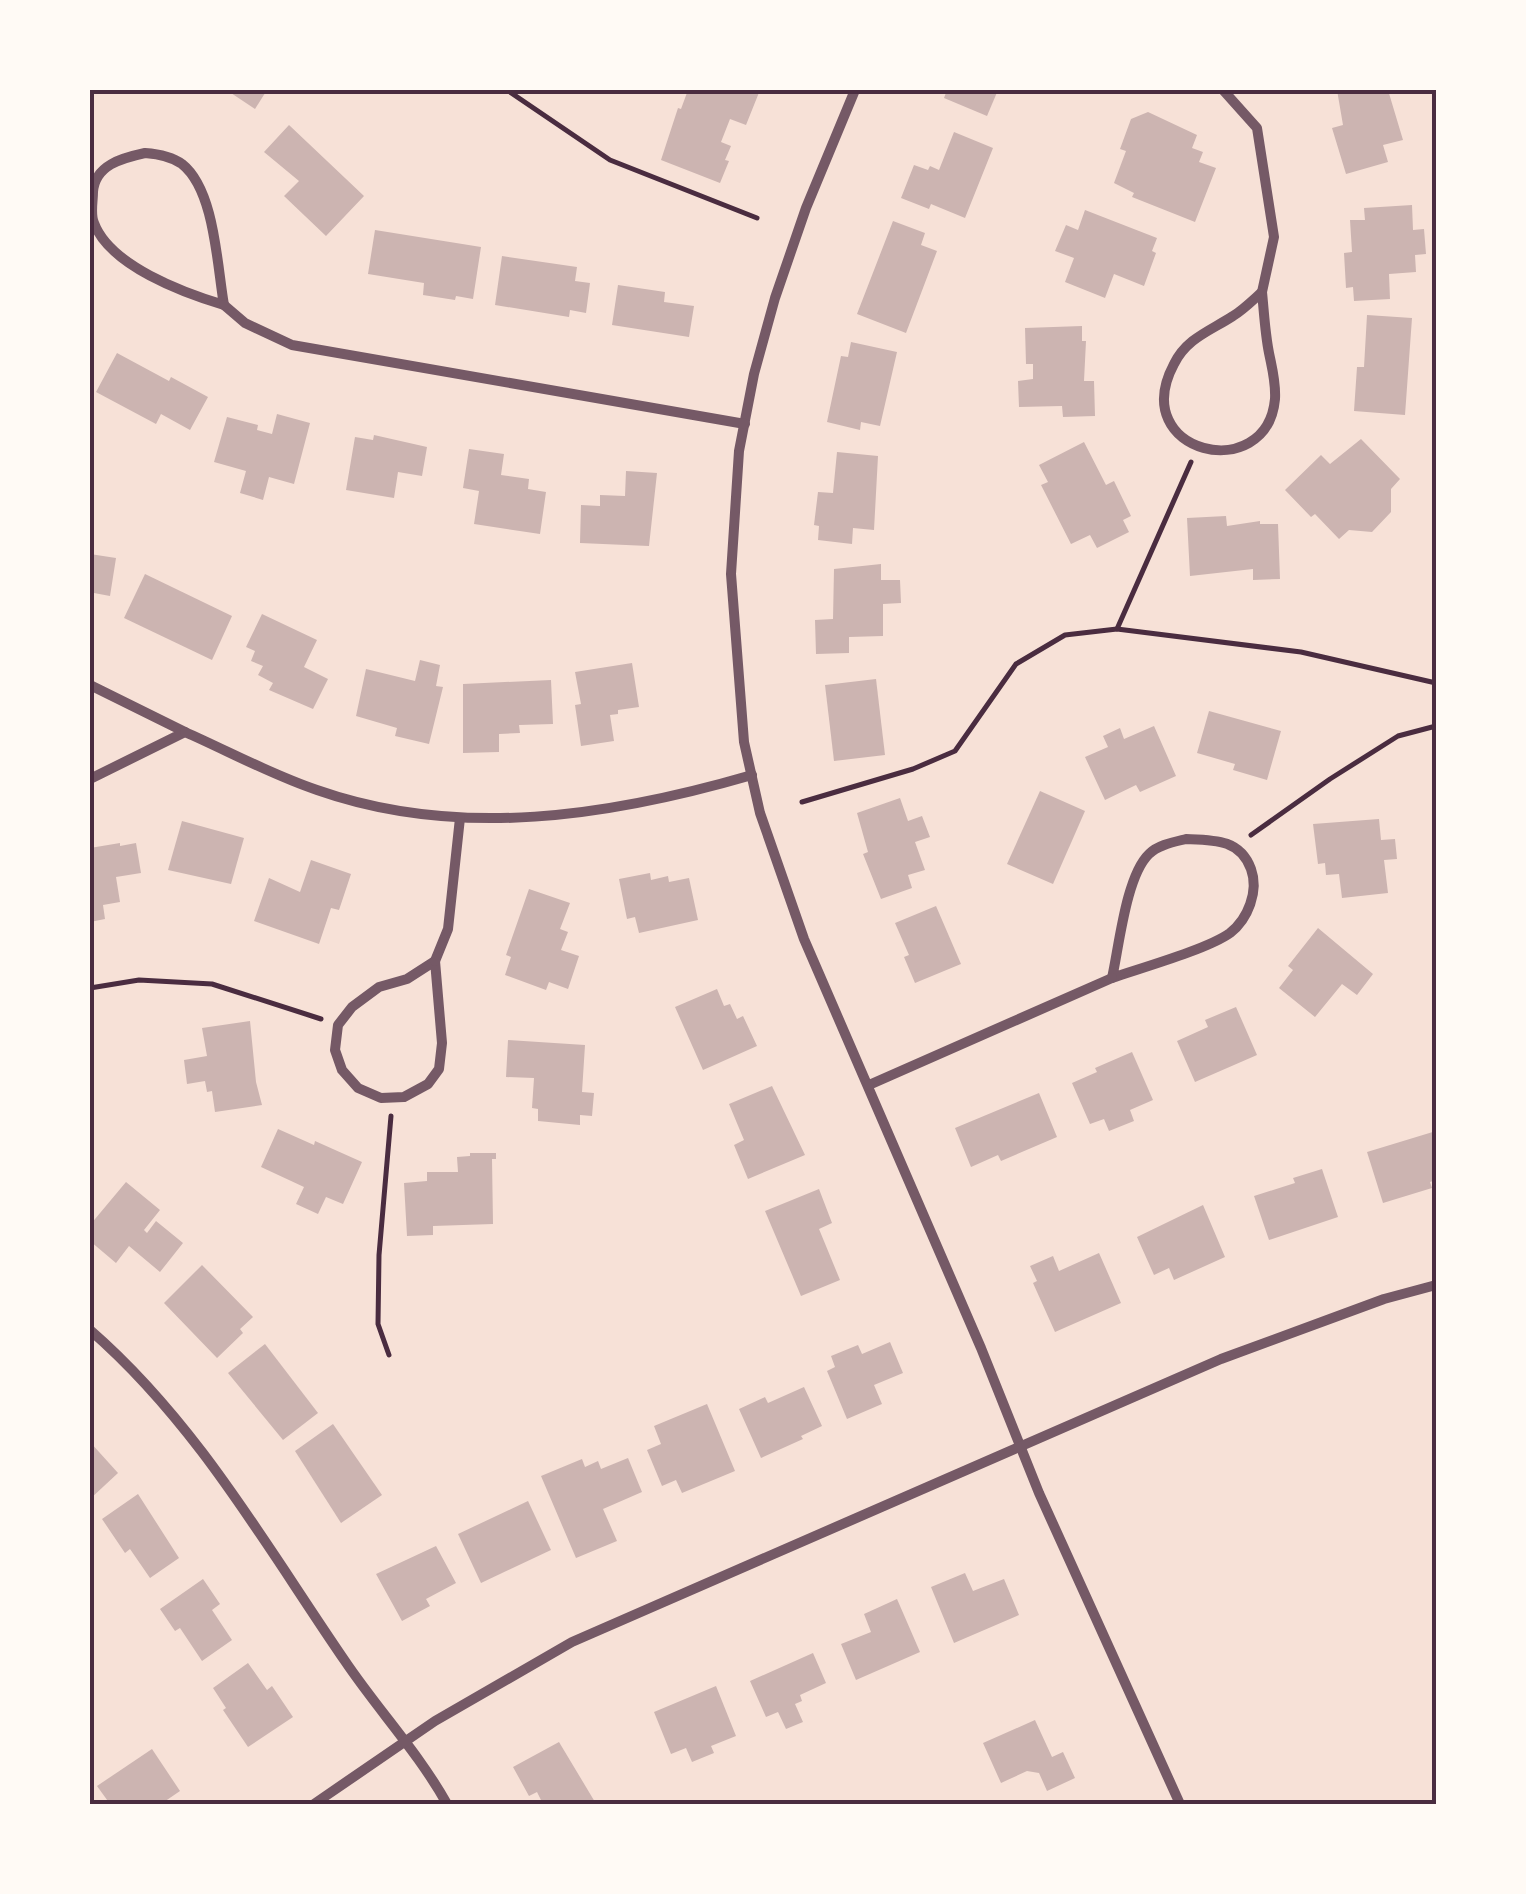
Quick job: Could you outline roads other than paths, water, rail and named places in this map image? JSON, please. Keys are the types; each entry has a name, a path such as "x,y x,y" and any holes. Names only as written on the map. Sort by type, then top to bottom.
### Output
{"street":[{"path":"854,90 775,298 744,424 731,574 736,664 752,775 760,813 804,939 1020,1446 1180,1804"},
{"path":"1224,90 1257,128 1274,237 1262,292 1275,402 1256,440 1234,450 1211,450 1181,439 1164,416 1163,388 1175,360 1192,339 1236,314 1262,292"},
{"path":"224,306 205,198 194,176 180,162 165,155 145,153 122,158 106,167 94,183 92,218 98,231 125,260 172,289 224,306 245,323 292,345 744,424"},
{"path":"90,686 318,790 407,814 460,818 562,814 684,795 752,775"},
{"path":"90,779 185,732"},
{"path":"435,961 407,979 380,986 352,1007 338,1024 335,1050 342,1070 358,1088 382,1098 404,1098 428,1084 439,1069 442,1044 435,961 448,930 460,818"},
{"path":"869,1085 1112,978 1230,933 1248,910 1253,894 1250,865 1236,846 1222,840 1186,839 1165,844 1148,854 1134,878 1112,978"},
{"path":"314,1804 406,1740 572,1642 1221,1359 1384,1299 1436,1285"},
{"path":"90,1330 172,1410 225,1480 356,1678 406,1740 447,1804"}]}
